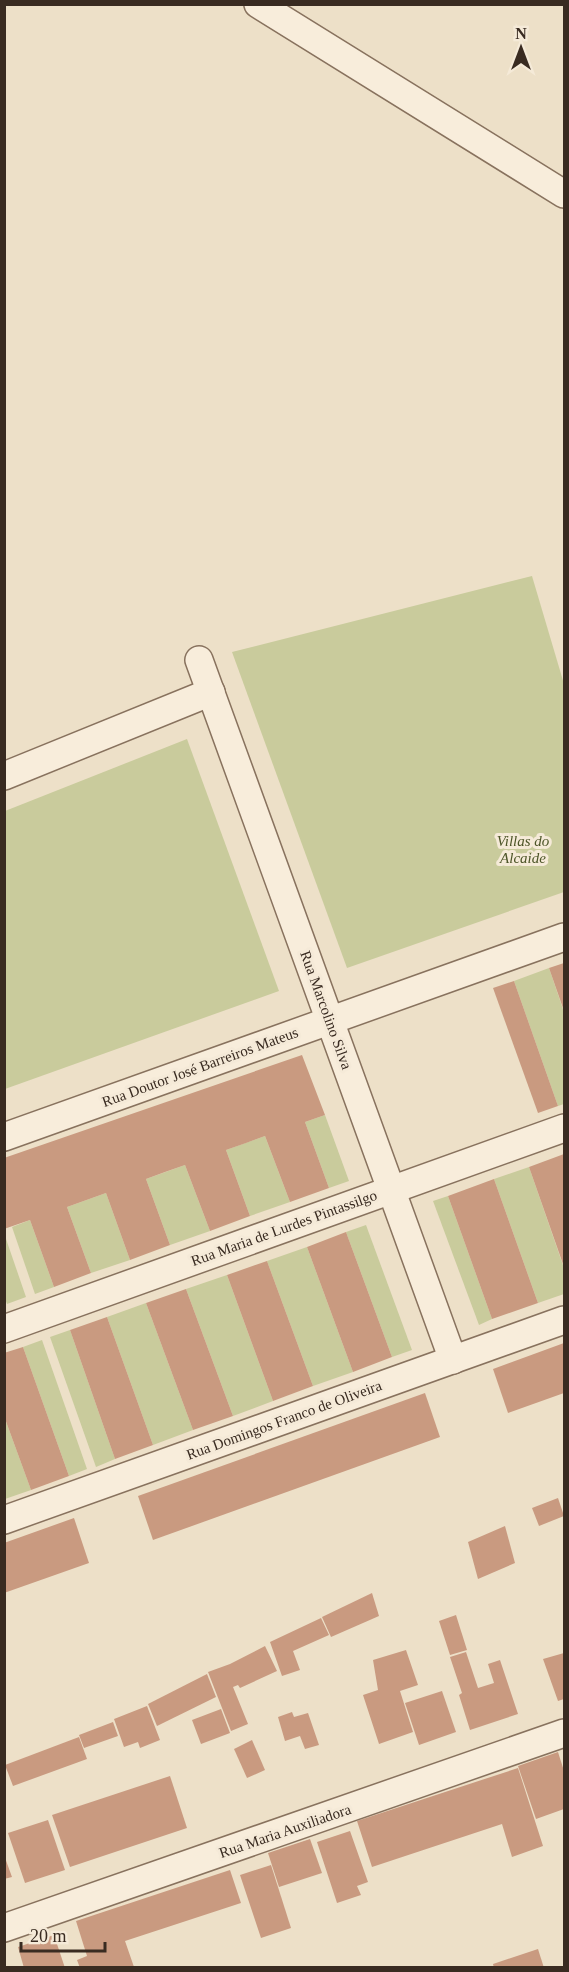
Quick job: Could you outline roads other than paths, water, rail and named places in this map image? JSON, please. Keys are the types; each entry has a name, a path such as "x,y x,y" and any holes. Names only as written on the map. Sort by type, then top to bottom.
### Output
{"street":[{"path":"258,4 564,194"},
{"name":"Rua Marcolino Silva","path":"199,660 453,1360"},
{"path":"4,776 211,692"},
{"name":"Rua Doutor José Barreiros Mateus","path":"4,1137 564,937"},
{"name":"Rua Maria de Lurdes Pintassilgo","path":"4,1329 564,1128"},
{"name":"Rua Domingos Franco de Oliveira","path":"4,1520 564,1320"},
{"name":"Rua Maria Auxiliadora","path":"4,1928 564,1733"}],"park label":[{"name":"Villas do Alcaide","path":"523,850"}]}
